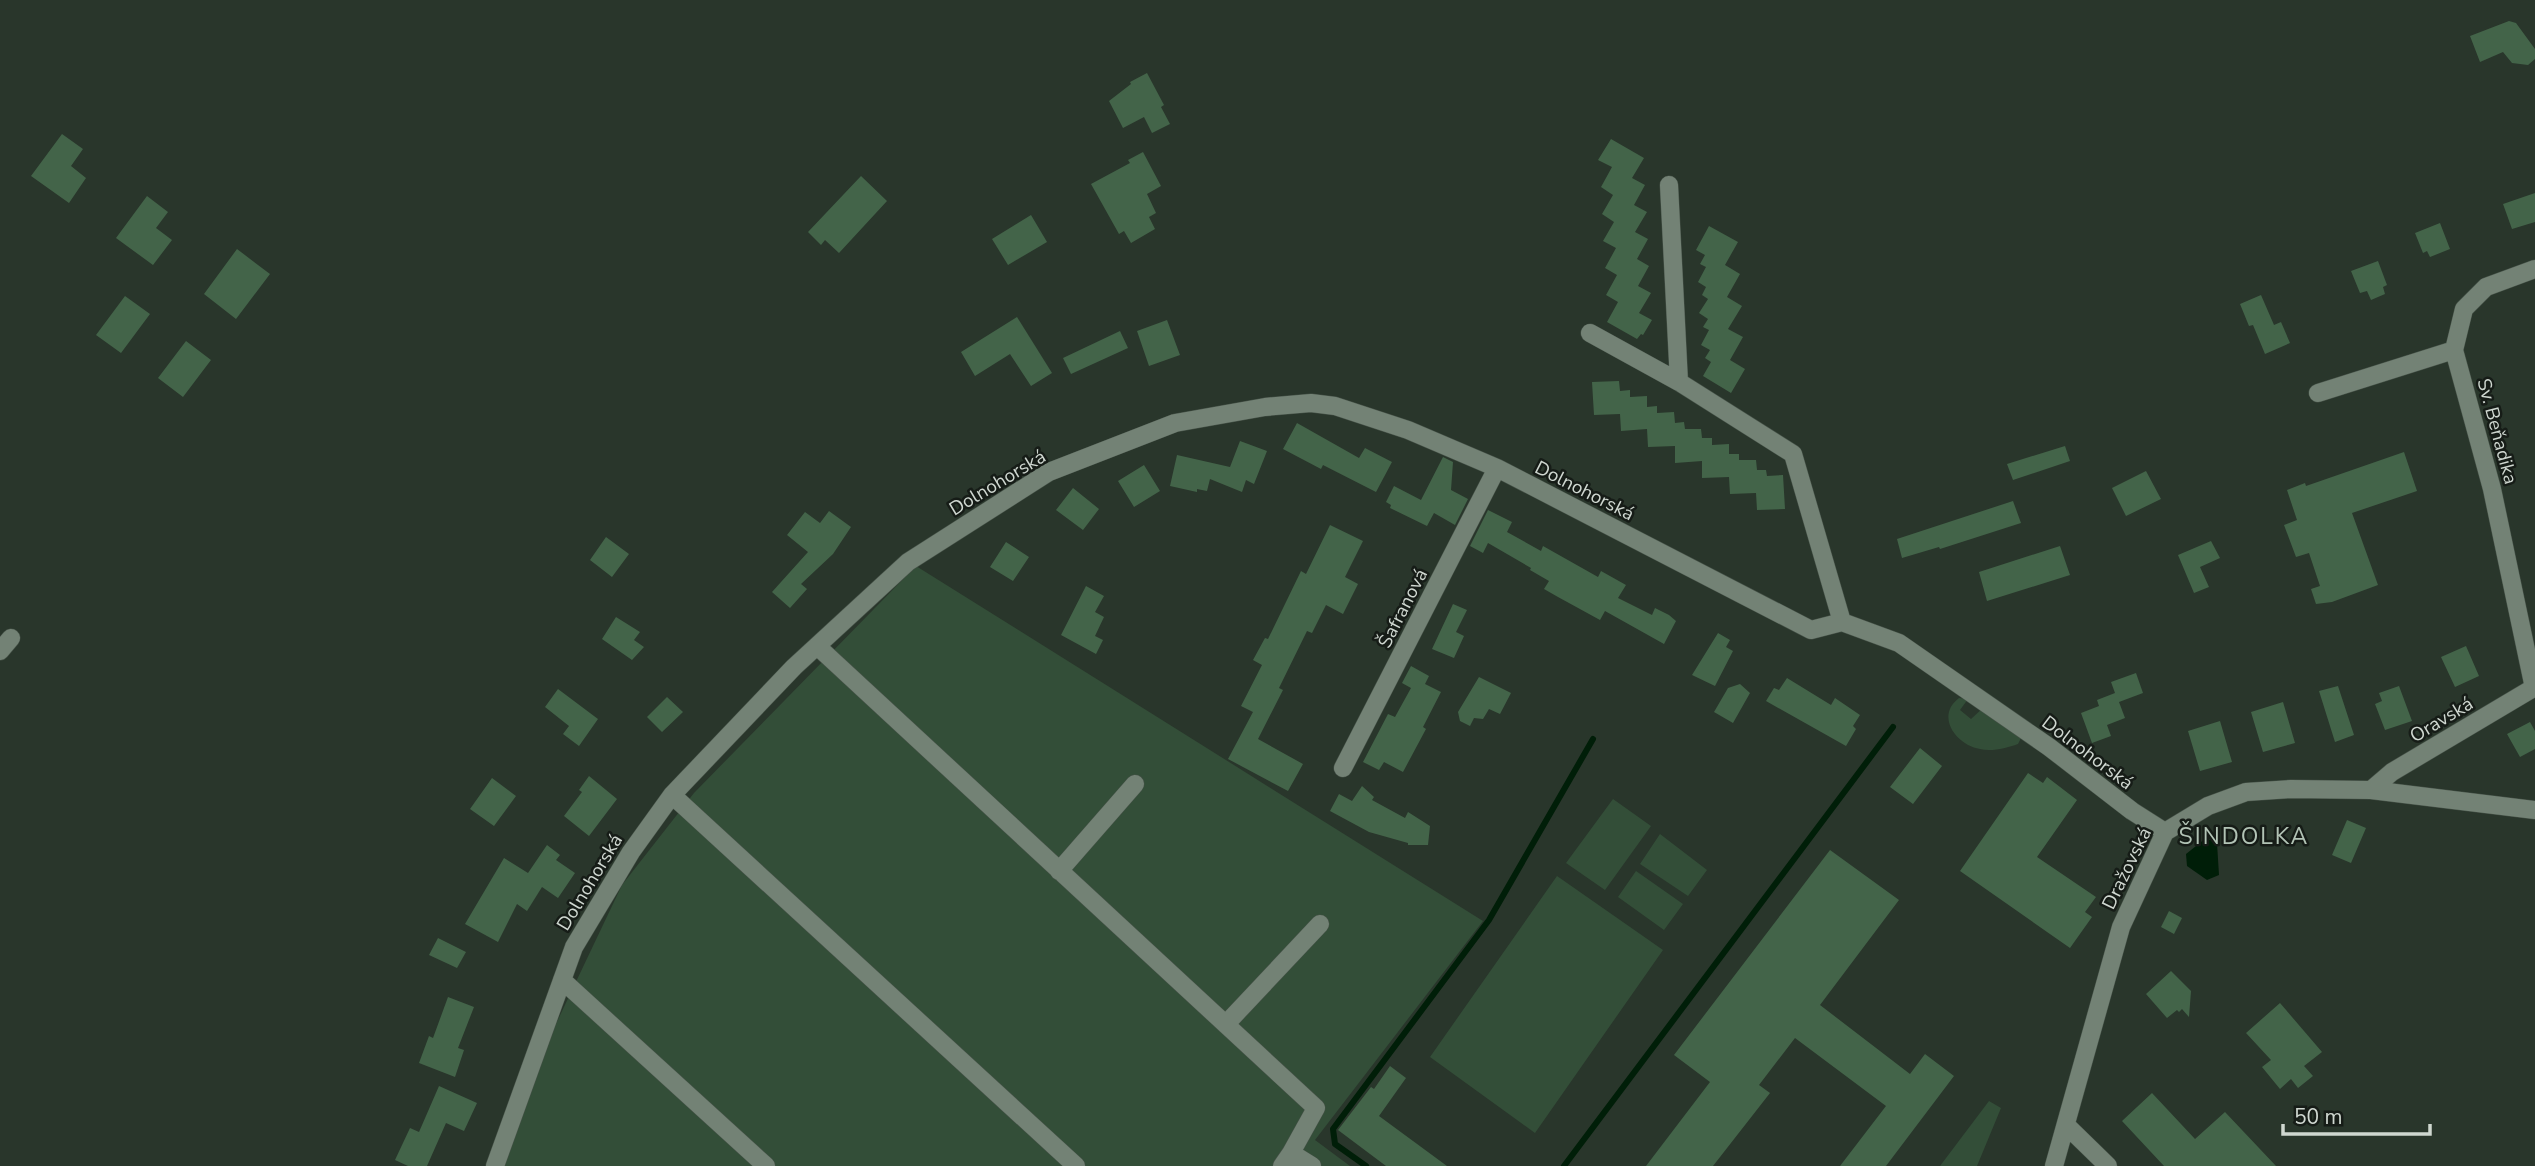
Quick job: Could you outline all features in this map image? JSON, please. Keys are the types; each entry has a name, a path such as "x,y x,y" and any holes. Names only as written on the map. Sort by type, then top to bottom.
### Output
{"street":[{"path":"1668,186 1679,382"},
{"name":"Sv. Beňadika","path":"2535,269 2486,288 2464,309 2454,349 2492,489 2535,688"},
{"path":"1590,334 1679,382 1793,454 1842,622"},
{"path":"2318,393 2454,349"},
{"name":"Dolnohorská","path":"495,1166 574,947 631,852 672,795 817,646 908,562 1049,472 1175,423 1265,407 1311,403 1335,406 1408,430 1497,468 1811,630 1842,622 1899,643 2049,747 2132,811 2165,832"},
{"name":"Šafranová","path":"1343,768 1497,468"},
{"path":"817,646 1316,1108 1286,1159 1312,1166"},
{"name":"Oravská","path":"2371,790 2392,772 2535,688"},
{"path":"1059,871 1135,784"},
{"name":"Dražovská","path":"2054,1166 2121,927 2165,832 2208,806 2246,792 2291,789 2371,790 2535,810"},
{"path":"672,795 1076,1166"},
{"path":"1226,1024 1320,924"},
{"path":"562,980 766,1166"},
{"path":"2066,1125 2108,1166"}],"shaded area":[{"path":"916,566 1483,921 1315,1140 1350,1166 501,1166 554,1028 622,885 694,793"},
{"path":"1959,698 1968,699 1960,710 1971,719 1983,708 2021,738 2018,744 1989,750 1963,742 1956,736 1949,721 1952,705"},
{"path":"1613,799 1651,826 1605,890 1566,863"},
{"path":"1660,834 1707,870 1688,896 1640,864"},
{"path":"2206,838 2217,843 2219,875 2207,880 2187,866 2186,854"},
{"path":"1636,871 1683,904 1664,930 1618,897"},
{"path":"1557,876 1663,950 1535,1133 1430,1057"},
{"path":"1989,1101 2001,1108 1977,1166 1940,1166"}],"building":[{"path":"2509,21 2516,23 2535,49 2535,59 2528,65 2512,63 2503,52 2480,62 2470,36"},
{"path":"1147,73 1164,105 1161,107 1170,124 1152,133 1144,117 1123,128 1109,101 1131,84 1130,82"},
{"path":"62,134 83,149 71,166 86,178 69,203 31,176"},
{"path":"1611,139 1644,158 1632,178 1645,185 1634,205 1647,212 1635,232 1648,239 1637,259 1649,266 1638,286 1651,293 1639,313 1652,320 1643,335 1637,339 1607,322 1618,302 1606,295 1617,275 1605,268 1616,248 1603,241 1614,222 1602,214 1613,195 1601,187 1612,167 1598,160"},
{"path":"1143,152 1161,186 1147,194 1156,213 1149,217 1155,229 1131,243 1124,231 1119,234 1091,184 1130,163 1128,160"},
{"path":"861,176 887,201 839,253 825,240 821,245 808,232"},
{"path":"2535,193 2535,222 2512,229 2503,204"},
{"path":"147,196 168,212 156,228 172,240 153,265 116,238"},
{"path":"1031,215 1047,242 1008,265 992,239"},
{"path":"2440,223 2450,249 2430,257 2427,251 2423,253 2415,233"},
{"path":"1709,226 1738,242 1725,265 1740,274 1727,297 1742,306 1728,329 1743,337 1730,360 1745,369 1731,393 1703,376 1711,362 1705,358 1710,350 1701,345 1709,330 1703,327 1708,319 1699,313 1708,299 1702,295 1706,287 1698,282 1706,267 1700,264 1705,255 1696,250"},
{"path":"237,249 270,274 236,319 204,294"},
{"path":"2378,261 2387,285 2383,287 2385,294 2371,300 2367,291 2360,293 2351,271"},
{"path":"2261,295 2274,325 2281,322 2290,343 2265,354 2253,325 2249,326 2240,304"},
{"path":"125,296 150,314 121,353 96,335"},
{"path":"1017,317 1052,373 1031,386 1010,354 975,376 961,352"},
{"path":"1167,320 1180,355 1149,366 1137,331"},
{"path":"1120,331 1128,348 1071,374 1063,358"},
{"path":"186,341 211,360 183,397 158,378"},
{"path":"1619,381 1620,391 1630,390 1630,397 1647,396 1647,407 1657,406 1657,413 1674,412 1675,423 1684,422 1685,429 1701,429 1702,438 1712,438 1712,445 1729,444 1729,454 1739,454 1739,460 1756,460 1757,470 1766,470 1767,476 1783,475 1785,509 1757,510 1756,493 1730,494 1729,477 1702,478 1702,461 1675,463 1675,446 1648,447 1647,429 1621,431 1620,414 1594,415 1592,382"},
{"path":"1297,423 1359,458 1365,448 1392,462 1376,492 1323,465 1321,469 1283,449"},
{"path":"1240,441 1267,451 1254,484 1246,480 1242,492 1210,479 1207,491 1197,489 1197,492 1170,486 1177,455 1230,467"},
{"path":"2065,446 2070,461 2013,480 2007,464"},
{"path":"2404,452 2417,491 2352,513 2378,585 2332,602 2316,604 2311,589 2320,586 2309,553 2296,557 2284,525 2297,520 2287,490"},
{"path":"1443,457 1453,462 1451,490 1468,499 1455,525 1434,513 1427,526 1390,508 1391,505 1386,502 1394,486 1421,500"},
{"path":"1144,465 1160,491 1134,507 1118,481"},
{"path":"2146,471 2161,499 2126,516 2112,488"},
{"path":"1073,488 1099,509 1083,530 1056,510"},
{"path":"2013,501 2021,523 1902,558 1897,539"},
{"path":"1488,510 1512,522 1507,532 1541,551 1543,546 1598,577 1601,571 1626,585 1618,598 1652,615 1655,608 1669,615 1676,621 1664,644 1605,611 1600,620 1544,589 1549,581 1488,543 1483,553 1470,546"},
{"path":"829,511 851,527 833,554 801,584 807,589 790,608 772,592 808,552 787,535 805,512 820,523"},
{"path":"1330,525 1363,541 1345,577 1358,584 1343,614 1326,605 1312,633 1307,631 1279,688 1283,690 1258,739 1303,764 1288,791 1228,759 1253,712 1241,706 1262,665 1253,660 1265,638 1268,639 1301,571 1306,574"},
{"path":"606,537 629,554 612,577 590,560"},
{"path":"2211,541 2220,558 2200,567 2209,587 2194,593 2178,555"},
{"path":"1006,542 1029,557 1013,581 990,567"},
{"path":"2060,546 2070,575 1987,601 1979,572"},
{"path":"1086,586 1104,596 1095,612 1104,617 1095,636 1103,640 1096,654 1061,635"},
{"path":"1453,604 1467,610 1456,632 1464,636 1454,658 1432,649"},
{"path":"616,617 640,632 634,640 644,647 632,660 602,639"},
{"path":"1718,633 1730,640 1726,647 1733,651 1715,686 1692,675"},
{"path":"2466,646 2479,676 2455,687 2441,657"},
{"path":"1411,666 1429,676 1425,684 1441,692 1423,727 1426,729 1403,772 1384,762 1379,770 1363,762 1388,714 1395,717 1411,688 1402,683"},
{"path":"2136,673 2143,693 2119,702 2125,718 2107,725 2111,736 2092,743 2081,713 2099,706 2097,700 2115,693 2111,682"},
{"path":"1479,677 1511,693 1500,714 1489,709 1483,719 1474,718 1470,726 1460,721 1458,712"},
{"path":"1787,678 1831,705 1835,698 1860,715 1853,726 1856,729 1846,746 1766,701 1774,688 1779,690"},
{"path":"1740,684 1750,693 1733,723 1714,712 1728,688"},
{"path":"2338,686 2354,735 2335,742 2319,691"},
{"path":"2399,686 2412,721 2385,730 2375,704 2382,701 2379,693"},
{"path":"558,689 598,719 579,746 563,734 569,726 545,707"},
{"path":"667,697 683,712 662,732 647,717"},
{"path":"2283,702 2295,743 2263,752 2251,712"},
{"path":"2220,721 2232,762 2200,771 2188,731"},
{"path":"2530,722 2535,731 2535,749 2520,757 2507,734"},
{"path":"1920,748 1942,766 1913,804 1890,787"},
{"path":"2028,773 2043,783 2047,777 2077,800 2037,857 2096,897 2085,912 2092,917 2070,948 1960,871"},
{"path":"589,776 617,799 589,836 564,816 582,792 579,790"},
{"path":"492,778 516,796 494,826 470,809"},
{"path":"1362,786 1374,797 1372,800 1405,818 1408,812 1430,826 1428,845 1408,845 1369,832 1330,811 1339,794 1352,801"},
{"path":"2347,820 2366,828 2351,863 2332,855"},
{"path":"547,845 560,855 556,860 575,873 558,898 542,887 527,911 517,904 498,942 465,924 504,858 528,873"},
{"path":"1830,850 1899,900 1820,1005 1910,1074 1925,1054 1954,1076 1886,1166 1840,1166 1886,1106 1795,1038 1759,1085 1770,1093 1713,1166 1646,1166 1710,1082 1674,1055"},
{"path":"2169,911 2182,918 2174,934 2161,927"},
{"path":"438,938 466,952 457,968 429,955"},
{"path":"2171,971 2191,991 2189,1017 2182,1009 2167,1018 2146,994"},
{"path":"448,997 474,1007 458,1048 464,1050 455,1077 419,1063 429,1036 433,1038"},
{"path":"2280,1003 2322,1052 2304,1066 2313,1076 2298,1088 2291,1079 2280,1089 2262,1067 2271,1060 2246,1033"},
{"path":"1390,1066 1406,1078 1379,1116 1447,1166 1386,1166 1338,1130"},
{"path":"439,1086 477,1103 464,1131 446,1123 427,1166 408,1166 395,1160 410,1128 419,1132"},
{"path":"2152,1093 2195,1139 2225,1112 2276,1166 2164,1166 2122,1121"}],"waterway":[{"path":"1564,1166 1893,727"},
{"path":"1366,1166 1335,1144 1333,1129 1489,920 1593,739"}],"district":[{"name":"ŠINDOLKA","path":"2244,836"}]}
